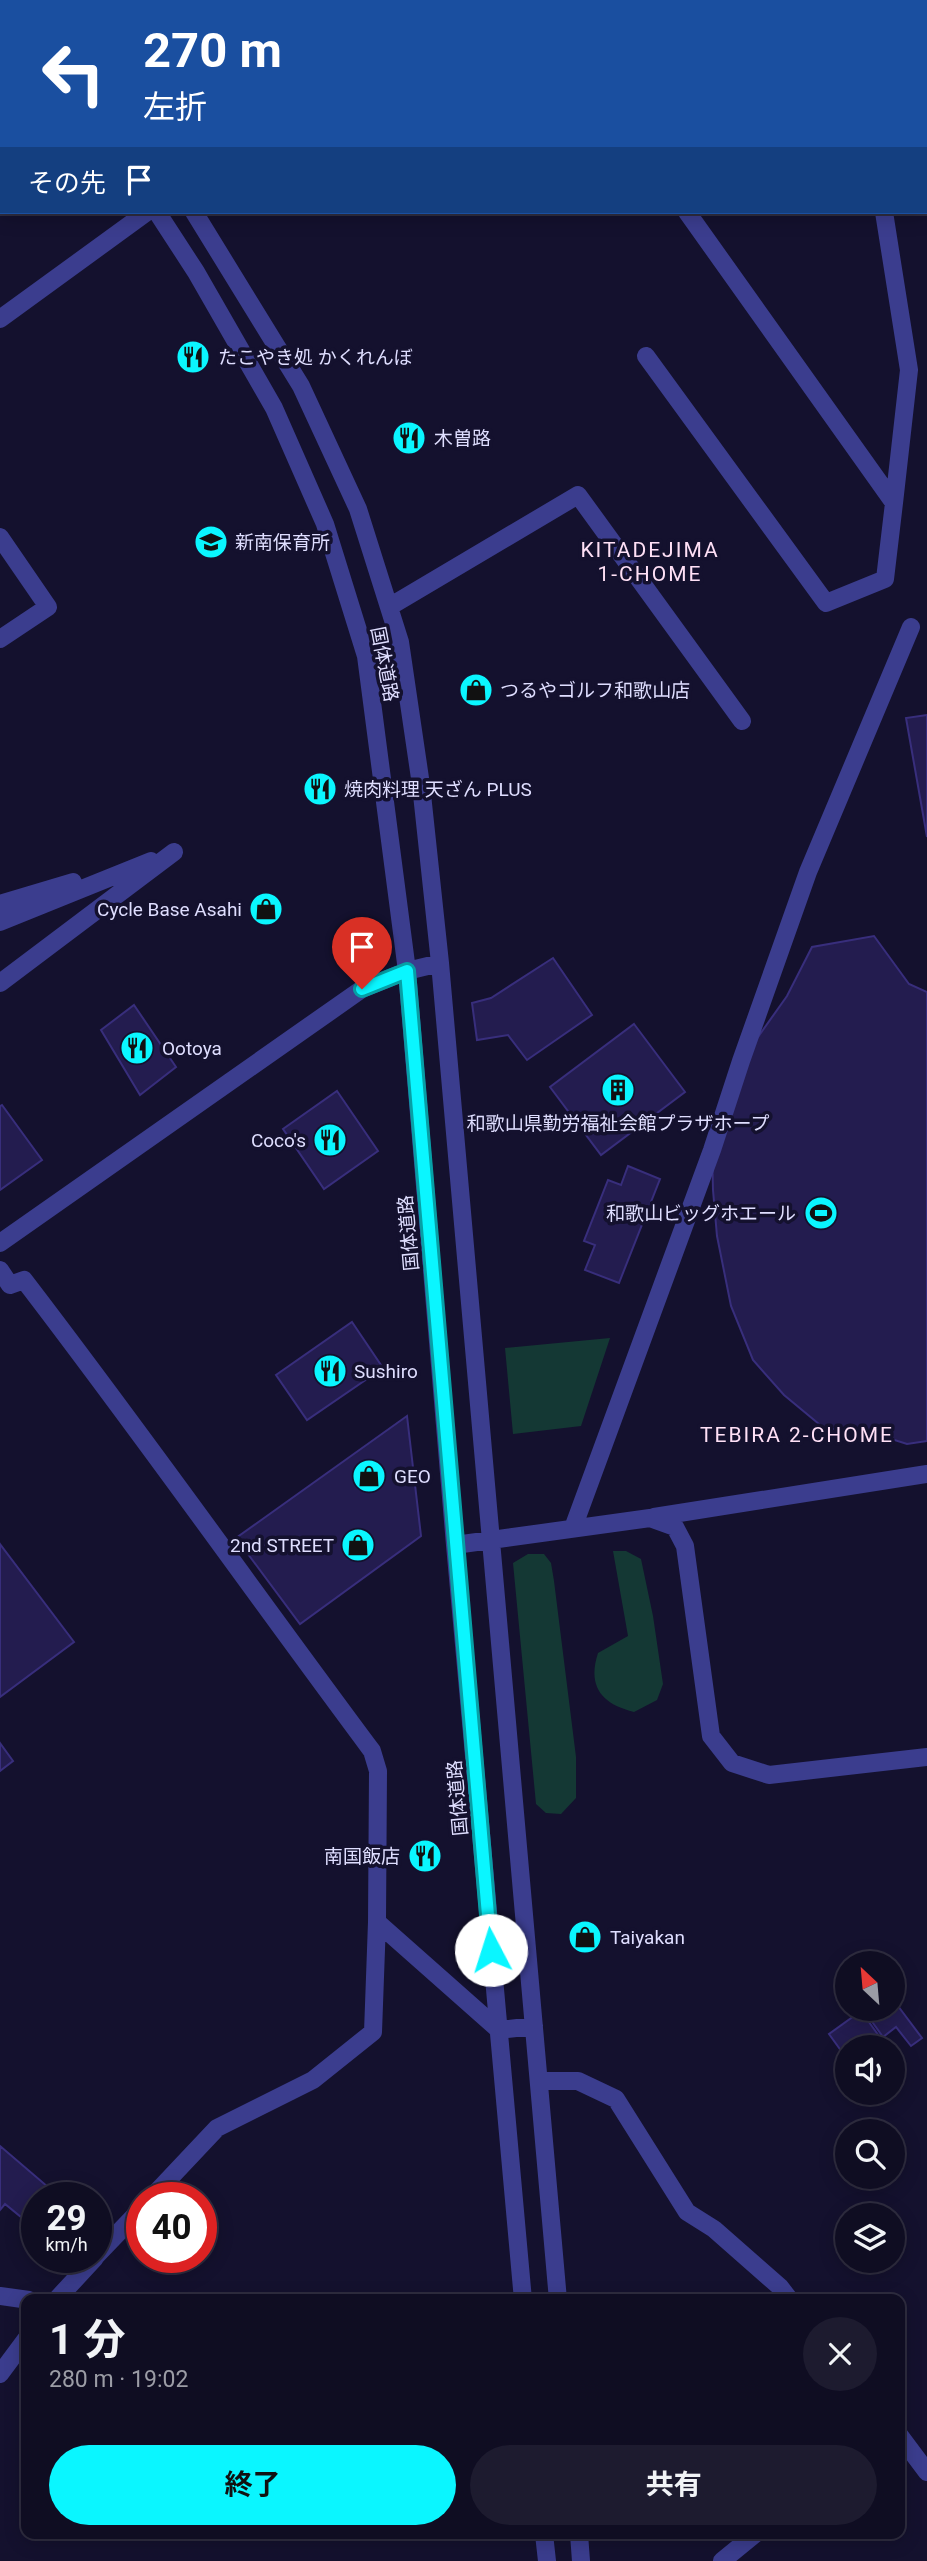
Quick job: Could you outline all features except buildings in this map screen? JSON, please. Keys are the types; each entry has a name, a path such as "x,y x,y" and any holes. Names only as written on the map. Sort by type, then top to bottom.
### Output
{"street":[{"path":"2,312 144,214"},
{"name":"国体道路","path":"158,214 196,272 274,408 325,524 366,656 407,971 522,2294"},
{"name":"国体道路","path":"195,214 301,386 358,509 400,642 421,785 440,963 558,2294"},
{"path":"688,214 894,503"},
{"path":"646,356 825,603 886,579 909,370 884,214"},
{"path":"389,607 578,495 742,721"},
{"path":"0,537 48,607 0,639"},
{"path":"573,1528 712,1150 740,1061 808,872 912,627"},
{"path":"0,904 174,852"},
{"path":"0,922 174,852"},
{"path":"0,983 174,852"},
{"path":"0,1243 362,989 407,971 440,963"},
{"path":"0,1270 10,1285 24,1280 125,1412 188,1503 372,1751 378,1771 373,2032 313,2080 217,2128 166,2182"},
{"path":"455,1545 650,1518 927,1474"},
{"path":"650,1518 675,1527 685,1546 711,1736 732,1763 769,1775 927,1756"},
{"path":"377,1922 499,2031 534,2026"},
{"path":"540,2081 578,2081 615,2099 687,2212 714,2230 785,2294"},
{"path":"112,2240 126,2225"},
{"path":"62,2294 81,2273"},
{"path":"0,2296 21,2299"},
{"path":"0,2375 21,2346"},
{"path":"905,2443 927,2472"},
{"path":"545,2539 547,2561"},
{"path":"579,2539 581,2561"},
{"path":"722,2561 749,2539"}],"green space":[{"path":"610,1338 581,1426 513,1434 505,1348"},
{"path":"613,1551 626,1551 641,1559 663,1684 657,1700 634,1712 606,1699 596,1684 594,1675 598,1653 628,1636"},
{"path":"528,1554 544,1554 551,1563 554,1581 576,1757 576,1798 561,1814 546,1813 536,1804 513,1563"}],"place":[{"name":"たこやき処 かくれんぼ","path":"193,357"},
{"name":"木曽路","path":"409,438"},
{"name":"新南保育所","path":"211,542"},
{"name":"つるやゴルフ和歌山店","path":"476,690"},
{"name":"焼肉料理 天ざん PLUS","path":"320,789"},
{"name":"Cycle Base Asahi","path":"266,909"},
{"name":"Ootoya","path":"137,1048"},
{"name":"和歌山県勤労福祉会館プラザホープ","path":"618,1090"},
{"name":"Coco's","path":"330,1140"},
{"name":"和歌山ビッグホエール","path":"821,1213"},
{"name":"Sushiro","path":"330,1371"},
{"name":"GEO","path":"369,1476"},
{"name":"2nd STREET","path":"358,1545"},
{"name":"南国飯店","path":"425,1856"},
{"name":"Taiyakan","path":"585,1937"}],"district":[{"name":"KITADEJIMA 1-CHOME","path":"650,562"},
{"name":"TEBIRA 2-CHOME","path":"797,1435"}],"route":[{"path":"362,989 407,971 491,1950"}]}
